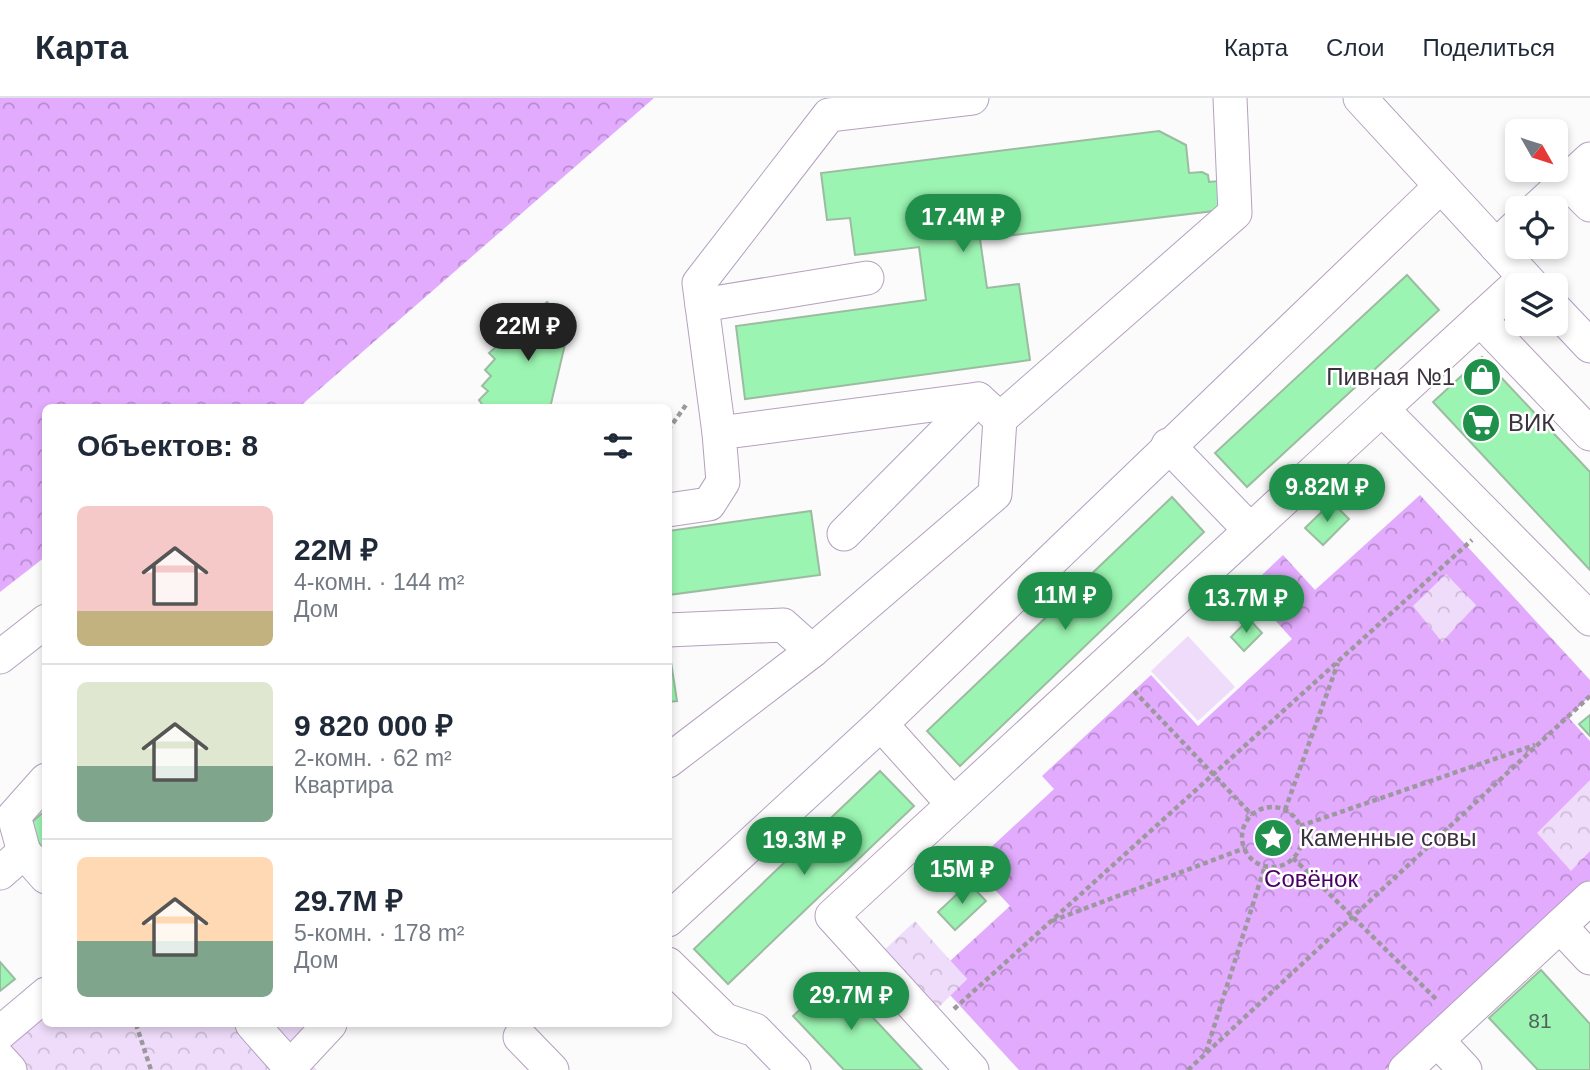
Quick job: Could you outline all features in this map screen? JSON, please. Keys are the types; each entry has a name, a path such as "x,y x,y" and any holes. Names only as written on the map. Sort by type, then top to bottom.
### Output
{"street":[{"path":"672,509 709,504 723,482 699,283 835,106 972,98"},
{"path":"844,534 989,409 1235,213 1230,98"},
{"path":"1360,98 1441,186 1505,234"},
{"path":"1584,166 1590,205"},
{"path":"1550,196 1584,166"},
{"path":"672,916 881,724 1168,445 1441,186"},
{"path":"702,305 867,278"},
{"path":"972,1070 832,916 1505,298"},
{"path":"1480,319 1590,434"},
{"path":"1568,323 1590,346"},
{"path":"719,433 989,409"},
{"path":"672,758 812,651 995,494 989,409"},
{"path":"1382,409 1590,619"},
{"path":"1168,445 1250,530"},
{"path":"0,657 42,624"},
{"path":"672,630 783,625 812,651"},
{"path":"881,724 953,804"},
{"path":"42,784 14,816 12,862 42,875"},
{"path":"1405,1070 1590,898"},
{"path":"1560,926 1590,958"},
{"path":"672,968 725,1020 755,1030 794,1070"},
{"path":"0,1033 42,997"},
{"path":"255,1027 290,1069 328,1027"},
{"path":"520,1037 552,1070"},
{"path":"1437,1040 1465,1070"},
{"path":"0,1059 10,1070"}],"path":[{"path":"933,1026 1494,522"},
{"path":"1285,810 1338,662"},
{"path":"1134,691 1252,815"},
{"path":"1188,1070 1590,696"},
{"path":"1300,826 1539,744"},
{"path":"1270,807 1285,810 1294,816 1300,826 1301,844 1293,858 1283,864 1265,866 1250,857 1245,848 1243,830 1252,815 1270,807"},
{"path":"1049,922 1245,848"},
{"path":"1293,858 1439,1002"},
{"path":"1206,1054 1265,866"},
{"path":"137,1027 151,1070"}],"green space":[{"path":"0,98 654,98 303,404 42,404 42,559 0,592"},
{"name":"Совёнок","path":"1420,495 1590,680 1590,696 1568,717 1590,741 1590,880 1385,1070 1019,1070 950,995 967,979 950,961 1010,906 972,865 1054,789 1042,776 1151,675 1198,726 1292,639 1247,589 1283,555 1315,590"},
{"path":"1446,574 1476,605 1442,642 1413,606"},
{"path":"1188,636 1235,687 1198,721 1151,671"},
{"path":"1590,780 1590,851 1571,871 1537,833"},
{"path":"915,921 967,979 934,1012 880,954"},
{"path":"42,1019 42,1027 307,1027 292,1042 317,1070 0,1070 0,1056"}],"building":[{"path":"1159,131 1186,145 1189,173 1202,172 1208,175 1209,182 1219,181 1222,210 980,239 987,288 1019,284 1030,360 745,399 736,326 926,300 919,247 855,255 850,218 827,220 821,173"},
{"path":"1407,275 1439,310 1247,487 1215,453"},
{"path":"547,302 570,323 551,404 482,404 479,400 488,391 482,386 491,376 485,370 495,359 489,353"},
{"path":"1482,357 1590,472 1590,570 1433,402"},
{"path":"1172,497 1204,532 960,766 927,731"},
{"path":"1332,502 1349,519 1323,545 1305,528"},
{"path":"811,511 820,575 672,594 672,530"},
{"path":"1249,619 1262,633 1244,651 1231,637"},
{"path":"672,668 677,701 672,702"},
{"path":"1590,715 1590,736 1579,724"},
{"path":"880,771 914,806 728,984 694,949"},
{"path":"42,813 42,847 25,828"},
{"path":"969,883 986,901 955,930 938,912"},
{"path":"0,962 15,979 0,991"},
{"path":"1541,970 1590,1024 1590,1070 1538,1070 1489,1018"},
{"path":"835,977 922,1070 844,1070 793,1016"}],"place":[{"name":"Пивная №1","path":"1482,377"},
{"name":"ВИК","path":"1481,423"},
{"name":"Каменные совы","path":"1273,838"}]}
